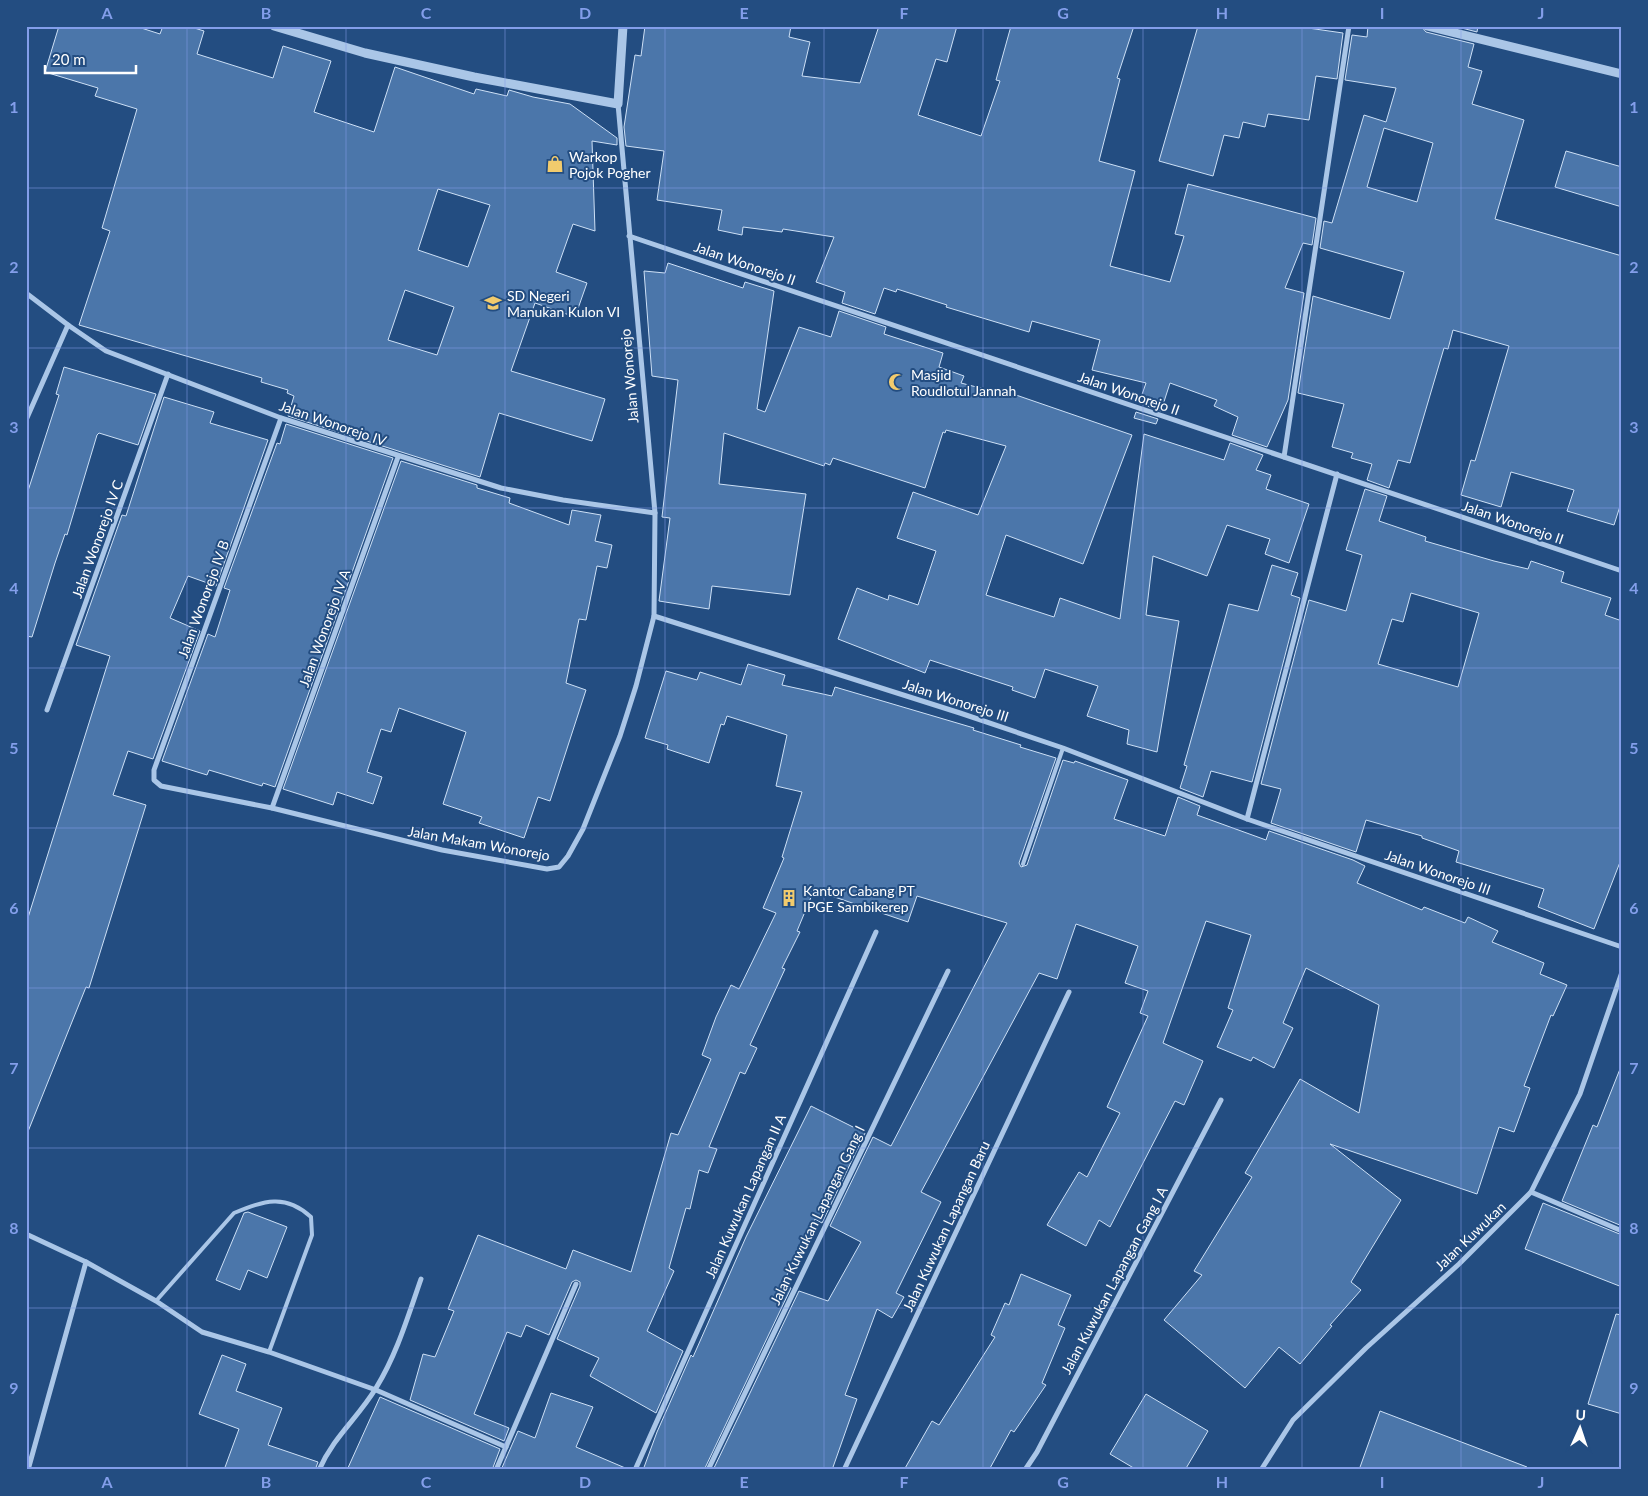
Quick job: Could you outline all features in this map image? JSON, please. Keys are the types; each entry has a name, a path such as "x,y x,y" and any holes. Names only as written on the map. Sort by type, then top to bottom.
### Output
{"street":[{"path":"274,26 365,53 474,77 618,104"},
{"name":"Jalan Wonorejo","path":"623,26 618,104 655,513 656,571 654,616"},
{"path":"1284,457 1349,26"},
{"path":"1426,26 1622,74"},
{"name":"Jalan Wonorejo II","path":"629,236 1622,571"},
{"name":"Jalan Wonorejo IV","path":"26,293 68,326 106,351 281,418 398,457 501,488 563,500 655,513"},
{"path":"26,420 68,326"},
{"name":"Jalan Wonorejo IV C","path":"47,710 168,374"},
{"name":"Jalan Wonorejo IV B","path":"161,786 154,780 154,770 281,418"},
{"name":"Jalan Wonorejo IV A","path":"272,808 398,457"},
{"path":"1247,819 1337,474"},
{"name":"Jalan Makam Wonorejo","path":"161,786 272,808 442,850 547,869 558,867 568,856 583,829 620,736 636,686 654,616"},
{"name":"Jalan Wonorejo III","path":"654,616 960,713 1063,748 1247,819 1622,947"},
{"name":"Jalan Kuwukan Lapangan II A","path":"635,1470 876,932"},
{"name":"Jalan Kuwukan Lapangan Gang I","path":"708,1470 948,971"},
{"name":"Jalan Kuwukan","path":"1262,1470 1293,1420 1366,1348 1459,1264 1531,1192 1580,1094 1622,972"},
{"name":"Jalan Kuwukan Lapangan Baru","path":"844,1470 1069,992"},
{"name":"Jalan Kuwukan Lapangan Gang I A","path":"1025,1470 1037,1452 1221,1100"},
{"path":"1531,1192 1622,1231"},
{"path":"26,1234 86,1262 156,1301 202,1332 270,1352 375,1390 506,1447"},
{"path":"28,1470 86,1262"},
{"path":"319,1470 328,1449 375,1390 396,1353 421,1279"},
{"path":"496,1470 576,1284"}],"lane":[{"path":"1023,864 1063,748"},
{"path":"156,1301 234,1214 252,1206 281,1200 298,1205 311,1216 312,1235 270,1352"}],"building":[{"path":"59,26 135,26 160,34 163,26 188,26 204,31 197,54 273,78 283,46 331,61 314,112 374,132 395,67 474,94 476,89 507,96 509,90 570,104 617,138 617,145 592,141 595,231 573,224 556,272 587,283 575,317 535,303 511,371 605,399 592,441 499,413 480,477 288,416 294,396 287,393 288,390 261,382 262,378 79,325 110,231 102,228 137,109 95,96 98,88 45,72","holes":["438,189 490,205 468,267 418,250","405,290 454,307 437,355 388,340"]},
{"path":"645,26 791,26 789,37 810,42 802,76 860,83 879,26 957,26 947,62 936,59 918,115 981,136 1000,81 996,80 1011,26 1134,26 1117,78 1120,79 1099,161 1135,171 1110,266 1170,282 1184,236 1175,234 1188,184 1316,218 1312,245 1303,243 1285,288 1304,293 1288,400 1267,447 1232,435 1238,417 1214,406 1217,400 1170,383 1161,411 1139,403 1146,383 1092,370 1100,340 1032,321 1029,332 946,307 947,305 897,289 896,292 884,288 875,314 842,303 845,292 816,282 834,237 783,229 782,232 743,227 742,235 718,230 722,210 657,200 664,151 626,146 624,127 635,55 641,56"},
{"path":"1198,26 1294,26 1343,33 1337,79 1316,76 1309,120 1268,114 1265,127 1243,122 1239,138 1224,135 1213,176 1159,161"},
{"path":"1368,26 1421,26 1426,32 1474,44 1468,67 1482,71 1472,104 1524,120 1495,219 1622,256 1622,500 1614,525 1567,511 1574,490 1511,472 1501,507 1461,495 1471,460 1475,461 1509,346 1453,330 1448,349 1444,348 1410,463 1398,460 1389,488 1367,480 1372,464 1351,458 1353,453 1332,447 1344,404 1298,393 1313,296 1390,319 1404,272 1320,248 1324,221 1332,223 1364,115 1386,122 1396,88 1345,80 1352,35 1367,37","holes":["1384,128 1433,143 1417,202 1367,187"]},
{"path":"1454,26 1478,26 1477,32"},
{"path":"1566,151 1622,167 1622,207 1555,187"},
{"path":"668,263 743,288 745,282 774,291 757,409 765,412 799,327 831,337 839,311 886,327 884,334 943,353 939,367 964,376 961,383 1015,397 1016,395 1132,435 1083,564 1006,535 986,595 1054,617 1060,598 1120,619 1144,434 1224,460 1230,443 1263,455 1256,470 1271,475 1266,489 1309,504 1289,563 1265,554 1270,539 1227,525 1207,576 1153,556 1146,615 1179,621 1157,752 1127,744 1129,730 1087,716 1098,686 1045,669 1035,698 1012,690 1013,687 930,660 925,673 838,639 857,588 888,600 889,595 918,605 936,551 897,538 913,492 978,515 1006,446 946,430 945,433 943,432 925,488 833,458 830,465 825,463 824,466 724,433 719,484 806,494 790,595 712,586 709,609 659,601 670,518 662,517 678,380 652,376 644,271 665,273"},
{"path":"64,367 156,394 138,445 99,433 97,435 67,535 65,534 55,563 32,637 26,636 26,497 59,395 56,394"},
{"path":"164,397 214,412 210,423 268,440 216,586 188,576 170,618 200,631 153,759 128,751 113,795 146,805 89,988 86,987 27,1134 26,924 110,656 76,645 122,515 126,516"},
{"path":"1136,412 1158,419 1156,424 1134,418"},
{"path":"286,424 393,458 275,787 263,783 262,786 209,770 207,775 162,761 208,634 215,637 230,590 224,588 277,443 280,444"},
{"path":"401,461 477,485 477,488 510,498 509,503 569,525 572,510 601,515 595,541 612,545 607,568 597,566 586,620 579,619 566,683 586,690 550,801 538,797 524,838 479,823 482,817 443,804 466,732 399,708 391,732 381,729 367,772 382,777 373,804 337,792 333,805 283,789"},
{"path":"1365,489 1387,496 1379,521 1426,537 1425,541 1494,561 1528,569 1531,561 1564,572 1561,582 1611,598 1605,615 1622,621 1622,857 1594,929 1538,907 1544,889 1456,862 1459,851 1422,838 1422,836 1366,820 1356,852 1271,823 1281,789 1261,784 1309,600 1346,611 1362,555 1346,550","holes":["1411,593 1479,613 1458,687 1378,664 1392,619 1403,622"]},
{"path":"1272,565 1298,573 1291,595 1300,598 1252,782 1211,771 1203,797 1180,788 1187,766 1184,765 1229,604 1258,611"},
{"path":"748,664 785,675 782,685 832,696 835,687 974,728 973,730 1056,758 1019,863 1021,867 1027,865 1063,760 1074,763 1075,761 1128,780 1114,819 1165,836 1178,797 1200,806 1197,815 1266,840 1269,831 1353,860 1365,866 1357,883 1422,910 1424,907 1465,923 1468,917 1498,931 1492,942 1544,963 1540,974 1567,985 1553,1016 1551,1015 1524,1086 1530,1088 1514,1132 1499,1127 1477,1194 1330,1144 1401,1200 1351,1282 1361,1290 1330,1325 1332,1326 1300,1364 1279,1347 1245,1388 1164,1320 1202,1275 1194,1271 1252,1177 1245,1173 1300,1079 1359,1113 1379,1005 1306,968 1283,1023 1293,1028 1274,1068 1253,1057 1251,1061 1217,1047 1233,1010 1228,1008 1251,935 1206,921 1163,1043 1203,1061 1184,1105 1175,1101 1110,1227 1099,1220 1086,1246 1047,1225 1079,1172 1087,1177 1120,1113 1107,1107 1148,1016 1140,1013 1148,991 1125,983 1138,946 1076,924 1057,979 1039,973 921,1192 941,1202 896,1293 904,1297 892,1318 877,1309 845,1395 857,1399 832,1470 713,1470 799,1291 828,1301 861,1242 830,1226 873,1137 891,1146 1007,923 917,896 908,922 814,890 797,931 800,932 782,968 785,969 750,1045 757,1048 745,1074 740,1072 709,1147 717,1149 708,1173 699,1170 690,1209 686,1208 669,1268 674,1271 647,1331 683,1351 656,1413 590,1376 599,1358 557,1339 580,1286 580,1282 576,1280 572,1282 549,1335 526,1325 521,1337 507,1332 474,1414 509,1428 504,1441 410,1400 423,1354 435,1357 454,1311 448,1309 478,1235 566,1269 573,1250 631,1272 671,1133 678,1135 711,1059 702,1055 716,1017 731,985 739,989 776,913 763,908 784,858 782,857 802,792 776,786 787,735 727,716 724,725 721,724 709,763 667,749 668,745 645,738 666,671 697,680 700,672 741,685"},
{"path":"1620,1069 1622,1069 1622,1226 1562,1201 1593,1125 1597,1127"},
{"path":"811,1106 865,1133 822,1223 815,1219 782,1285 791,1288 704,1470 643,1470 657,1432 691,1355 693,1357 746,1237"},
{"path":"1543,1203 1622,1235 1622,1287 1525,1249"},
{"path":"248,1212 287,1227 267,1278 248,1270 240,1290 216,1280 244,1213"},
{"path":"1021,1274 1071,1295 1058,1325 1065,1328 1042,1383 1046,1385 1014,1432 1011,1430 989,1470 904,1470 932,1421 939,1425 995,1337 991,1335 1005,1303 1009,1305"},
{"path":"1616,1314 1622,1315 1622,1414 1588,1404"},
{"path":"222,1355 246,1364 236,1391 282,1408 268,1445 318,1462 315,1470 224,1470 239,1429 199,1414"},
{"path":"551,1393 593,1407 576,1447 630,1470 501,1470 518,1431 535,1438"},
{"path":"1146,1394 1208,1431 1185,1470 1137,1470 1110,1454"},
{"path":"380,1397 500,1449 492,1470 347,1470"},
{"path":"1380,1411 1527,1467 1527,1470 1359,1470"}],"place":[{"name":"Warkop Pojok Pogher","path":"555,164"},
{"name":"SD Negeri Manukan Kulon VI","path":"493,303"},
{"name":"Masjid Roudlotul Jannah","path":"897,382"},
{"name":"Kantor Cabang PT IPGE Sambikerep","path":"789,898"}]}
